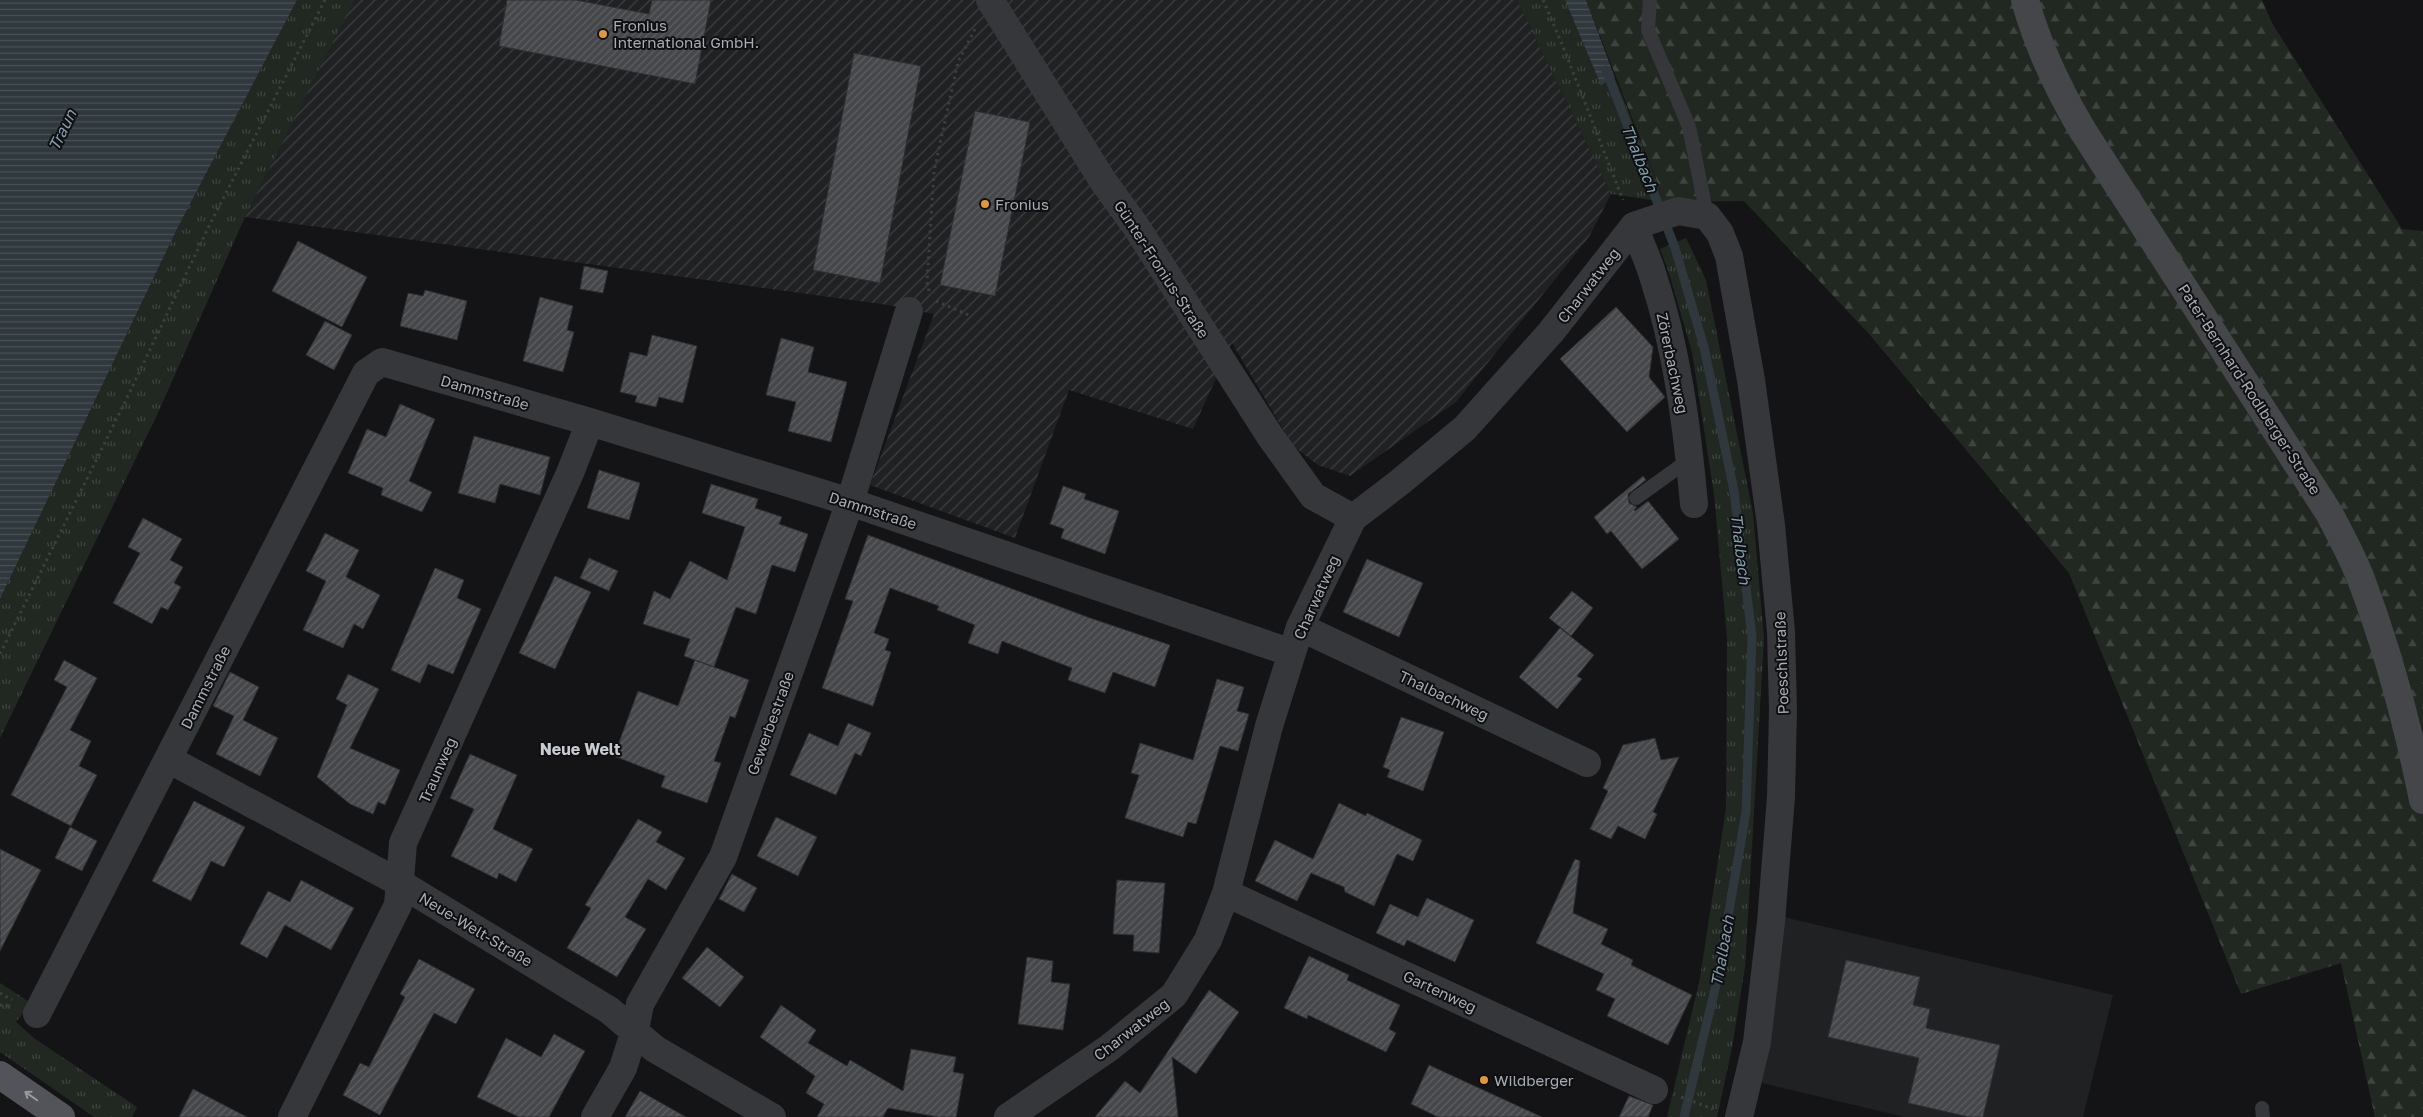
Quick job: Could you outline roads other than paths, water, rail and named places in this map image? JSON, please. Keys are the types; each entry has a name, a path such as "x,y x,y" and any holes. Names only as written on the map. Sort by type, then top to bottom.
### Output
{"main road":[{"name":"Pater-Bernhard-Rodlberger-Straße","path":"2025,0 2035,34 2057,86 2083,131 2329,513 2360,577 2389,661 2413,749 2423,800"},
{"path":"0,1075 61,1117"}],"street":[{"name":"Günter-Fronius-Straße","path":"989,1 1276,444 1313,496 1353,518"},
{"path":"1641,223 1678,210 1707,216"},
{"name":"Poeschlstraße","path":"1707,216 1720,233 1729,256 1751,380 1771,525 1781,632 1783,710 1781,797 1771,922 1756,1042 1739,1117"},
{"name":"Charwatweg","path":"1008,1117 1109,1048 1174,995 1208,940 1226,893 1269,726 1300,627 1353,518 1465,428 1551,332 1641,223"},
{"name":"Zörerbachweg","path":"1641,223 1671,343 1690,460 1694,504"},
{"name":"Gewerbestraße","path":"595,1117 623,1068 635,1030 640,1004 723,857 850,502 909,312"},
{"name":"Dammstraße","path":"37,1014 366,373 382,362 590,422 850,502 1292,653"},
{"name":"Traunweg","path":"292,1117 398,905 398,882 403,843 570,473 590,422"},
{"name":"Thalbachweg","path":"1300,627 1587,763"},
{"name":"Neue-Welt-Straße","path":"168,759 398,882 609,1010 654,1048 772,1117"},
{"name":"Gartenweg","path":"1226,893 1665,1092"}],"lane":[{"path":"1650,0 1648,30 1689,127 1707,216"},
{"path":"1636,498 1690,460"}],"water":[{"name":"Traun","path":"0,0 297,0 177,229 0,599"},
{"path":"1565,0 1586,0 1615,78 1601,85"}],"waterway":[{"name":"Thalbach","path":"1606,70 1675,248 1704,347 1734,491 1752,636 1746,812 1717,981 1684,1117"}],"place":[{"name":"Fronius International GmbH.","path":"603,34"},
{"name":"Fronius","path":"985,204"},
{"name":"Wildberger","path":"1484,1080"}],"district":[{"name":"Neue Welt","path":"580,749"}]}
